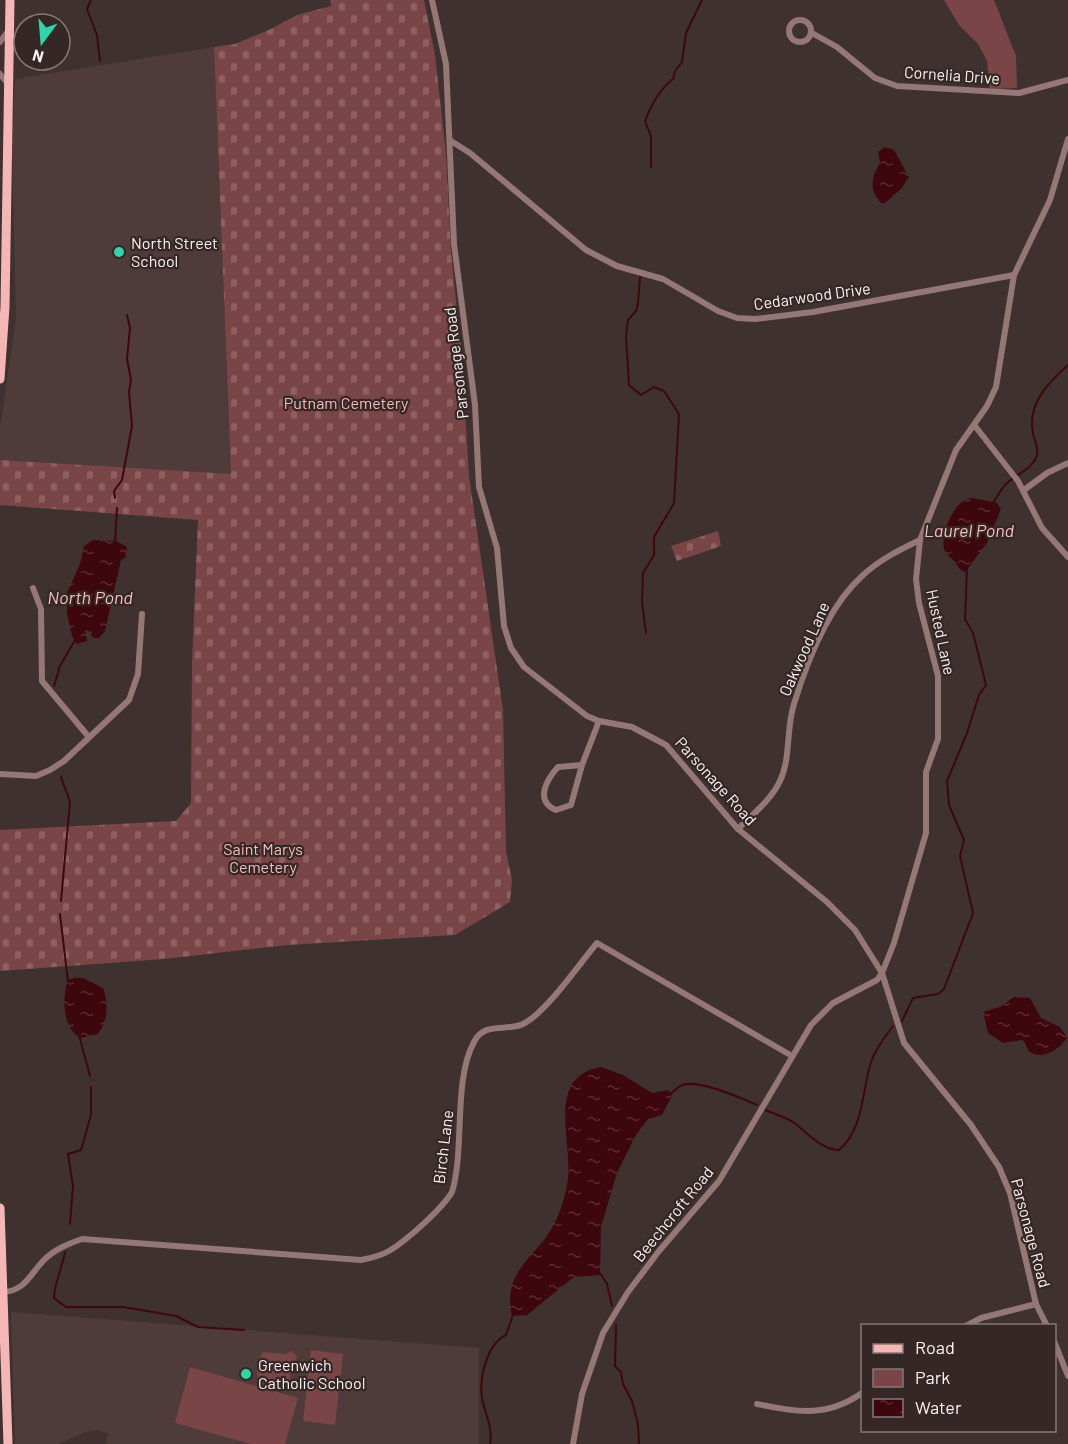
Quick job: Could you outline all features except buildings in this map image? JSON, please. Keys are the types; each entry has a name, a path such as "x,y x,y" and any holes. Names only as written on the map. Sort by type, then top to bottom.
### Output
{"main road":[{"path":"0,379 5,308 10,0"},
{"path":"0,1208 8,1444"}],"street":[{"name":"Parsonage Road","path":"432,0 446,64 454,244 476,405 479,487 496,548 507,637 524,667 587,716 599,722 632,727 666,745 738,829 827,902 855,930 882,974 904,1043 972,1125 999,1167 1010,1193 1036,1305 1046,1324"},
{"path":"0,42 9,30"},
{"name":"Cornelia Drive","path":"812,33 837,47 875,78 897,86 1019,93 1068,80"},
{"path":"0,74 8,84"},
{"name":"Husted Lane","path":"882,974 894,943 926,833 926,772 938,739 938,676 917,587 920,540 956,450 975,426 996,387 1014,275 1050,200 1068,139"},
{"name":"Cedarwood Drive","path":"451,141 470,153 586,250 610,263 663,279 718,311 737,318 755,319 813,312 1014,275"},
{"path":"975,426 1024,490 1042,528 1068,557"},
{"path":"1024,490 1047,473 1068,463"},
{"name":"Oakwood Lane","path":"738,829 766,801 781,779 793,706 821,637 842,599 861,576 884,558 920,540"},
{"path":"33,588 41,609 42,681 88,736"},
{"path":"0,774 36,776 64,761 88,736 129,700 138,674 142,614"},
{"path":"582,765 558,767 550,776 544,790 545,800 550,807 556,810 571,805 582,765 599,722"},
{"name":"Birch Lane","path":"4,1292 23,1286 45,1259 61,1247 82,1239 362,1260 376,1257 390,1250 443,1204 452,1192 463,1090 470,1051 478,1035 489,1028 520,1025 535,1016 597,943 792,1056"},
{"name":"Beechcroft Road","path":"573,1444 582,1394 603,1334 641,1274 719,1181 811,1024 833,1003 877,980 882,974"},
{"path":"970,1324 981,1318 1036,1305"},
{"path":"1056,1346 1068,1376"},
{"path":"757,1404 799,1412 830,1410 861,1394"}],"shaded area":[{"name":"North Street School","path":"214,47 231,475 0,460 0,429 16,318 12,146 15,79 72,72 72,70"},
{"name":"Greenwich Catholic School","path":"11,1312 479,1348 479,1444 106,1444 108,1434 98,1430 85,1432 58,1444 15,1444"}],"green space":[{"name":"Putnam Cemetery","path":"330,0 424,0 435,55 446,154 451,252 462,360 469,476 503,710 506,852 512,880 510,902 455,935 288,945 164,959 0,971 0,830 176,821 191,803 192,663 198,520 0,505 0,460 231,474 214,47 235,44 297,15 331,6"},
{"path":"944,0 994,0 1016,56 1017,88 990,89 987,61 978,44 959,25"},
{"path":"718,531 721,546 677,561 671,546"},
{"path":"311,1350 343,1354 335,1425 303,1421"},
{"path":"291,1351 298,1357 292,1363 289,1386 281,1388 261,1385 257,1368 263,1352 286,1354"},
{"path":"190,1367 298,1398 285,1444 251,1444 175,1423"}],"water":[{"path":"885,147 894,150 909,177 901,189 885,203 881,203 873,188 873,183 880,163 878,152"},
{"name":"Laurel Pond","path":"973,498 997,503 1001,509 987,543 965,572 960,570 946,553 943,542 950,518 955,510 966,499"},
{"name":"North Pond","path":"93,540 116,541 127,547 125,558 121,560 105,631 99,638 90,638 92,632 85,630 87,641 77,644 72,636 67,613 67,593 80,564 84,546"},
{"path":"83,978 103,988 106,1012 104,1023 98,1034 80,1038 70,1027 64,1003 68,980"},
{"path":"1014,997 1030,998 1041,1018 1060,1027 1067,1037 1061,1045 1051,1052 1040,1055 1029,1051 1022,1040 1003,1043 988,1033 983,1012 1000,1007"},
{"path":"601,1067 623,1075 652,1093 668,1090 672,1096 662,1115 648,1119 636,1135 617,1173 601,1227 600,1275 574,1277 527,1315 512,1316 510,1303 513,1282 523,1265 553,1227 567,1185 565,1114 572,1084 583,1073"}],"waterway":[{"path":"91,0 87,9 97,35 100,61"},
{"path":"651,167 651,136 645,121 656,98 673,79 675,71 682,62 686,33 702,0"},
{"path":"640,277 638,303 636,311 628,320 626,336 629,385 641,395 654,387 664,391 679,414 674,503 654,537 654,555 643,573 642,602 646,633"},
{"path":"115,498 114,491 122,480 132,426 129,392 131,380 127,359 130,328 127,315"},
{"path":"993,503 1006,484 1035,460 1037,450 1032,422 1036,403 1053,379 1068,365"},
{"path":"115,543 117,508"},
{"path":"902,1021 913,998 938,994 944,989 973,913 960,856 964,840 949,805 947,781 967,733 979,695 986,685 973,633 965,619 967,568"},
{"path":"54,686 60,666 75,640"},
{"path":"61,777 70,802 61,901"},
{"path":"60,914 68,982"},
{"path":"765,1110 793,1122 826,1147 839,1150 847,1141 858,1120 873,1057 893,1026"},
{"path":"79,1035 90,1076"},
{"path":"670,1094 682,1085 699,1085 720,1090 757,1105"},
{"path":"70,1224 73,1186 68,1154 81,1150 91,1115 91,1087"},
{"path":"65,1252 54,1298 66,1307 123,1307 176,1316 198,1327 244,1330"},
{"path":"600,1273 607,1284 612,1306"},
{"path":"490,1444 490,1426 481,1390 483,1372 489,1354 499,1339 506,1335 513,1315"},
{"path":"616,1325 615,1366 621,1372 623,1384 632,1401 638,1424 639,1444"}],"place":[{"name":"North Street School","path":"119,252"},
{"name":"Greenwich Catholic School","path":"246,1374"}],"park label":[{"name":"Saint Marys Cemetery","path":"263,858"}]}
